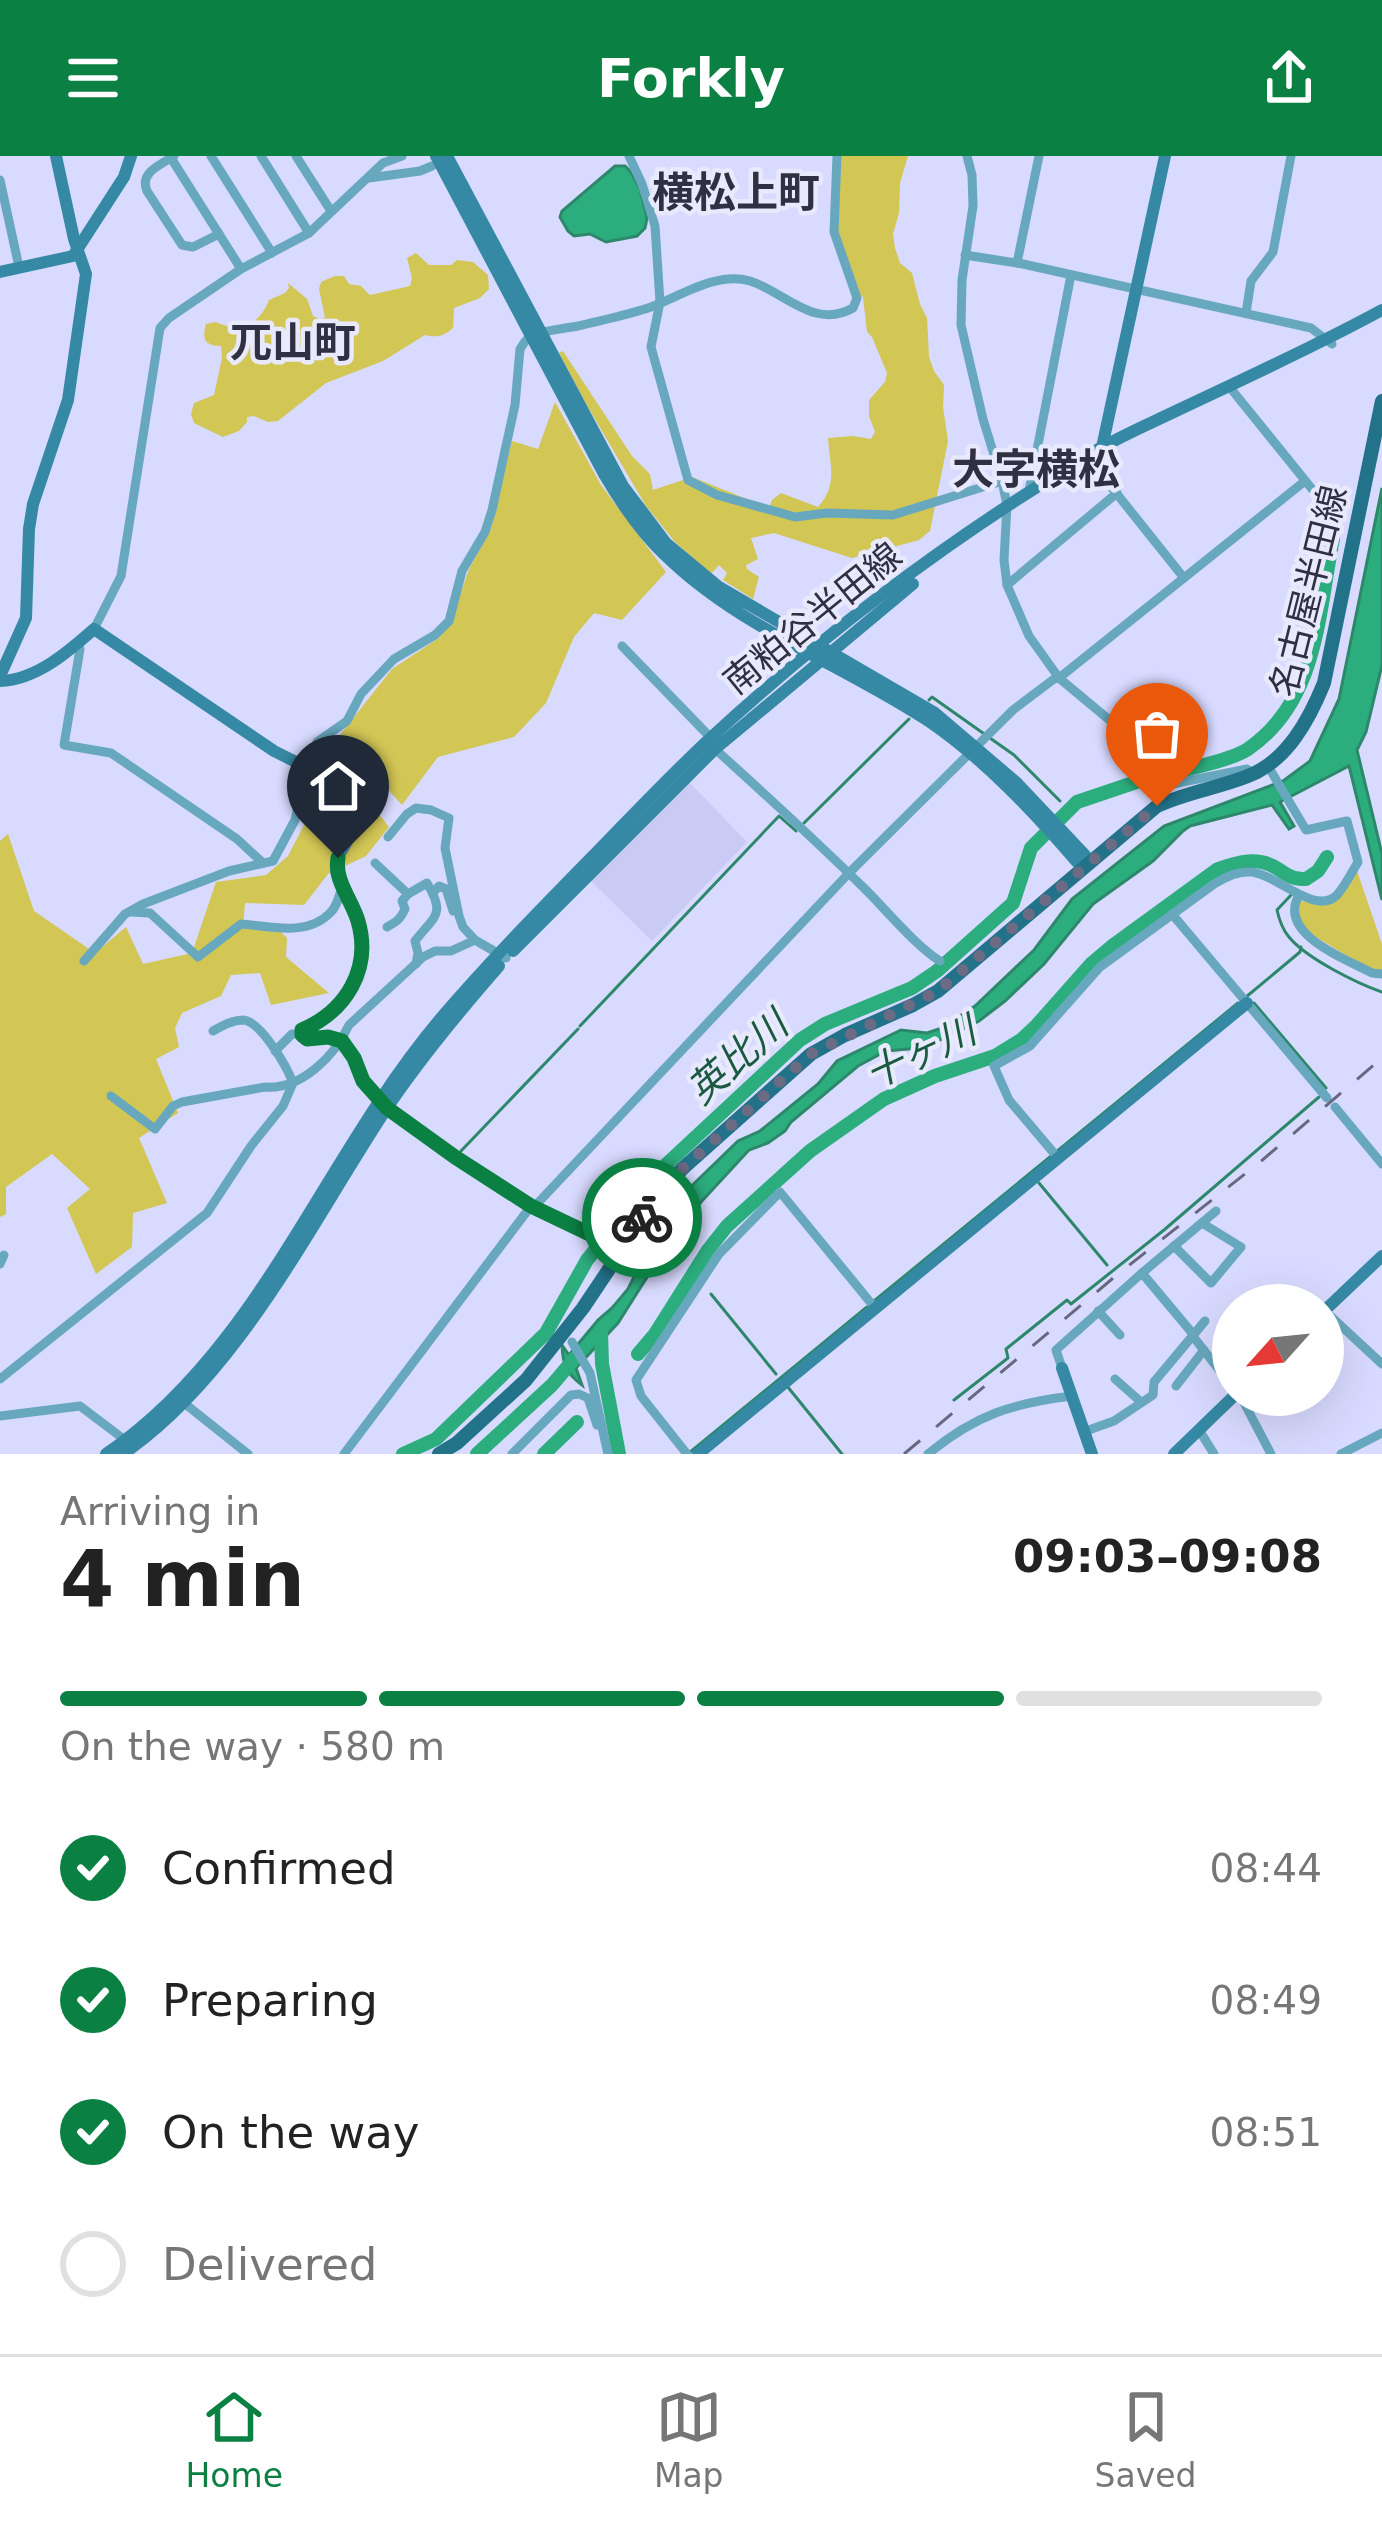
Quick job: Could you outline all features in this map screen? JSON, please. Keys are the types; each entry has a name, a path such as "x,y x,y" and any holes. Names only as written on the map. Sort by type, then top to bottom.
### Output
{"main road":[{"path":"56,156 86,274 70,387 33,504 26,618 0,679 26,676 78,645 94,629 274,752 308,768 350,830 350,840 336,864 363,951 361,971 353,985 325,1019 302,1034 307,1039 342,1041 363,1081 383,1105"},
{"path":"0,272 73,256 124,177 131,156"},
{"path":"447,156 612,488 651,541 726,604 910,697 981,744 1043,818 1085,855 1087,865"},
{"path":"1097,453 1165,156"},
{"path":"434,161 537,335"},
{"name":"南粕谷半田線","path":"131,1449 212,1355 383,1105 502,957 713,743 821,651 1029,491 1097,453 1382,315"},
{"name":"南粕谷半田線","path":"1006,508 1097,453 1328,341"},
{"name":"名古屋半田線","path":"440,1454 568,1337 610,1243 801,1062 831,1042 938,991 1157,806 1271,771 1303,727 1324,683 1382,401"},
{"path":"698,1454 1247,1003"},
{"name":"南粕谷半田線","path":"106,1454 131,1449 184,1402 220,1361 261,1304 383,1105"},
{"path":"1344,1293 1382,1256"},
{"path":"1062,1368 1092,1454"},
{"path":"1174,1454 1212,1416"}],"street":[{"path":"211,156 272,253"},
{"path":"261,156 309,232"},
{"path":"296,156 331,212"},
{"path":"94,629 121,576 160,328 241,268 309,232 383,163 402,156"},
{"path":"629,156 655,226 660,302 652,335 653,357 684,473 694,484 734,501 796,517 892,515 1002,481"},
{"path":"84,961 130,911 229,871 273,861 296,820 317,742 347,721 361,694 394,658 435,635 449,621 463,571 492,510 515,405 520,349 537,335 730,279 750,281 817,315 853,308 856,298 833,232 837,156"},
{"path":"967,156 973,206 960,298 963,338 1002,481 1007,585 1029,636 1059,679 1160,768 1163,786 1233,770 1247,769 1252,775"},
{"path":"1017,263 1040,156"},
{"path":"1246,313 1251,281 1273,252 1291,156"},
{"path":"219,234 185,247 147,191 146,176 173,157 241,268"},
{"path":"369,178 420,171 434,161"},
{"path":"0,180 19,267"},
{"path":"965,255 1311,328 1328,341"},
{"path":"1029,491 1071,275"},
{"path":"1232,390 1328,510"},
{"path":"1097,453 1117,493 1184,578"},
{"path":"344,1454 533,1207 849,873 1013,710 1059,679 1304,481"},
{"path":"1007,585 1117,493"},
{"path":"78,645 64,745 111,753 237,839 263,863"},
{"path":"622,646 713,743 940,962"},
{"path":"1058,1158 1009,1100 994,1066 1030,1046 1100,967 1214,884 1232,874 1264,874 1315,901 1332,899 1358,862 1347,821 1306,830 1271,771"},
{"path":"388,837 412,809 449,818 445,843 461,923 470,942"},
{"path":"375,863 408,893"},
{"path":"430,888 449,863"},
{"path":"130,911 150,913 198,957 241,924 292,929 319,921 334,909 343,885"},
{"path":"387,927 402,916 402,901 408,893 439,886 446,889 459,932 502,957"},
{"path":"416,964 414,943 439,906 430,888"},
{"path":"1299,895 1293,910 1295,921 1308,935 1372,973 1382,974"},
{"path":"1172,914 1382,1164"},
{"path":"111,1096 155,1129 182,1102 293,1083 342,1041 352,1021 429,953 451,951 470,942"},
{"path":"213,1031 232,1022 250,1021 293,1083"},
{"path":"275,1051 292,1034 302,1034"},
{"path":"0,1379 207,1213 283,1106 293,1083"},
{"path":"383,1105 533,1207 610,1243"},
{"path":"687,1454 641,1396 636,1380 719,1254 781,1192 874,1308"},
{"path":"1062,1368 1056,1350 1216,1211"},
{"path":"1174,1246 1210,1282 1241,1246 1202,1223"},
{"path":"1142,1273 1212,1361"},
{"path":"1098,1311 1120,1335"},
{"path":"1083,1432 1114,1420 1153,1395 1154,1382 1205,1321"},
{"path":"1344,1330 1382,1364"},
{"path":"568,1337 590,1373 608,1454"},
{"path":"1176,1386 1204,1350"},
{"path":"1115,1379 1141,1402"},
{"path":"512,1454 572,1395 588,1398 597,1425 602,1424"},
{"path":"928,1454 972,1421 1030,1401 1072,1396"},
{"path":"184,1402 248,1454"},
{"path":"0,1416 80,1406 131,1449"},
{"path":"1249,1416 1271,1454"},
{"path":"1199,1430 1214,1454"},
{"path":"1341,1454 1382,1433"}],"shaded area":[{"path":"840,156 908,156 893,234 900,263 912,273 927,318 929,357 944,385 948,441 930,531 919,540 852,558 774,533 751,538 758,559 746,565 759,577 753,599 723,580 727,573 719,565 711,574 675,542 646,506 559,353 563,351 632,456 650,474 653,490 692,477 769,508 781,493 818,507 830,483 828,438 871,439 875,432 869,400 887,373 867,332 863,297 837,231"},
{"path":"615,166 625,166 640,189 645,228 637,236 606,242 590,234 574,236 560,217 562,211"},
{"path":"416,253 429,265 473,262 488,275 489,289 480,298 454,308 450,331 425,335 383,361 326,383 278,421 247,417 239,431 223,437 194,423 194,403 214,395 222,358 221,346 206,341 206,324 248,324 269,300 285,293 288,283 307,299 313,316 325,318 321,282 344,276 370,295 410,286 407,258"},
{"path":"555,402 601,485 666,572 622,620 594,613 574,637 546,703 514,737 438,757 402,805 358,756 351,778 389,827 366,856 328,874 304,905 245,903 243,927 279,930 287,938 286,957 329,993 271,1005 260,973 231,975 221,996 182,1013 175,1028 179,1047 156,1059 178,1113 139,1138 167,1203 133,1213 132,1247 96,1274 67,1208 90,1189 52,1154 6,1187 6,1214 0,1217 0,841 8,834 34,911 95,953 126,927 143,964 192,953 216,882 266,875 288,856 309,807 327,790 317,764 392,669 439,638 450,624 469,569 491,529 512,441 538,449"},
{"path":"1382,488 1382,665 1357,750 1382,854 1382,900 1349,766 1280,802 1294,826 1289,829 1272,805 1190,826 1153,861 1093,904 1044,964 979,1021 920,1048 886,1051 858,1066 785,1131 749,1150 701,1202 618,1323 576,1368 582,1385 577,1381 566,1368 562,1345 569,1355 612,1308 628,1289 674,1203 738,1141 760,1131 818,1084 837,1061 901,1030 927,1033 942,1028 975,1006 1034,950 1072,899 1164,826 1283,781 1310,761 1339,699"},
{"path":"687,780 747,842 652,941 590,880"},
{"path":"1357,871 1382,944 1382,972 1372,971 1311,934 1299,920 1300,901 1328,904"}],"waterway":[{"name":"英比川","path":"1168,774 1241,753 1271,729 1289,706 1311,654 1333,539"},
{"path":"929,700 932,697 1014,755 1060,801"},
{"path":"804,823 909,719"},
{"name":"英比川","path":"403,1454 436,1439 546,1333 587,1260 642,1187 800,1040 825,1024 912,988 937,971 1013,903 1031,848 1077,802 1157,775"},
{"path":"580,1026 779,816 796,831"},
{"name":"十ヶ川","path":"638,1354 727,1226 810,1151 884,1099 995,1056 1021,1040 1092,963 1218,869 1256,861 1306,879 1327,857"},
{"path":"1291,895 1277,910 1289,937 1332,969 1382,992"},
{"path":"1246,997 1301,947"},
{"path":"874,1301 1238,1003"},
{"path":"1254,1003 1326,1088"},
{"path":"461,1151 578,1029"},
{"path":"954,1400 1008,1358 1006,1349 1164,1230 1319,1097"},
{"path":"1039,1183 1107,1265"},
{"path":"711,1294 776,1374"},
{"path":"689,1453 867,1307"},
{"name":"十ヶ川","path":"601,1332 602,1364 619,1454"},
{"path":"477,1454 575,1358"},
{"path":"787,1386 842,1454"},
{"name":"十ヶ川","path":"544,1454 577,1422"}],"railway":[{"path":"904,1454 1382,1058"}],"way so far":[{"path":"642,1218 682,1169 811,1054 938,991 1157,806"}],"district":[{"name":"横松上町","path":"736,192"},
{"name":"兀山町","path":"293,342"},
{"name":"大字横松","path":"1036,469"}],"route":[{"path":"338,858 337,871 358,919 361,971 325,1019 302,1030 302,1035 342,1041 363,1081 387,1108 531,1206 621,1249 642,1218"}]}
